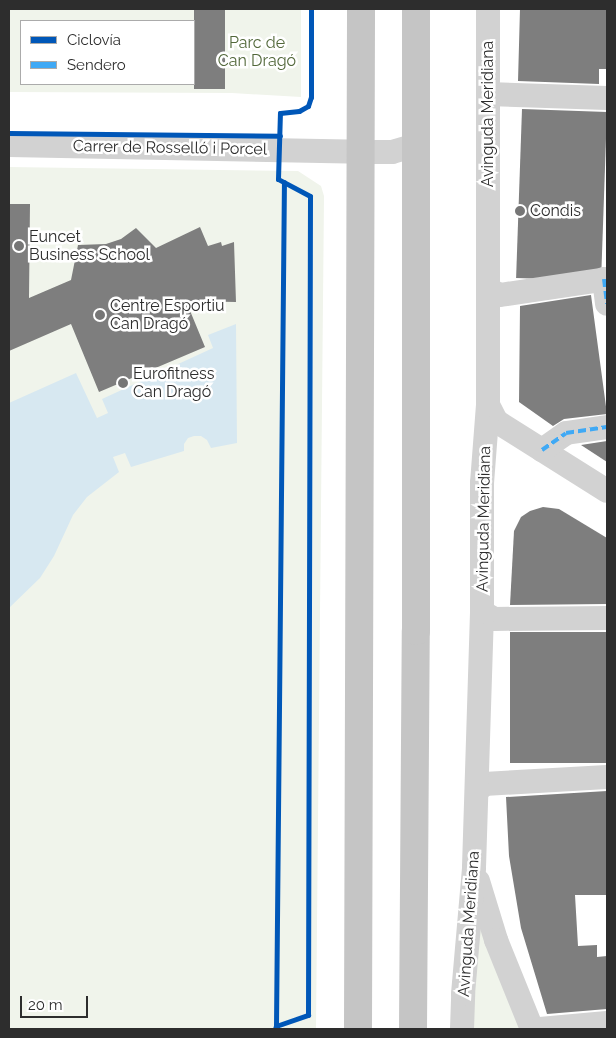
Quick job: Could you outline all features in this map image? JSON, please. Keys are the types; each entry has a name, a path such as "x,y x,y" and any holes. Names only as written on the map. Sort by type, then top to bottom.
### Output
{"main road":[{"path":"358,1029 361,9"},
{"path":"413,1029 416,9"}],"street":[{"name":"Avinguda Meridiana","path":"462,1029 463,994 474,867 482,612 482,483 488,405 488,9"},
{"path":"488,94 607,98"},
{"name":"Carrer de Rosselló i Porcel","path":"9,145 361,152"},
{"path":"361,152 392,152 416,145"},
{"path":"488,289 500,295 606,279 607,304"},
{"path":"488,405 496,421 607,491"},
{"path":"542,450 566,433 607,427"},
{"path":"482,612 494,619 607,618"},
{"path":"477,791 484,784 607,777"},
{"path":"474,867 496,940 532,1029"},
{"path":"540,1029 607,1023"}],"green space":[{"name":"Parc de Can Dragó","path":"9,9 301,9 301,97 232,93 9,92"},
{"path":"9,167 298,171 321,186 324,196 316,1029 9,1029"},
{"path":"474,867 532,1029 463,1029"}],"shaded area":[{"path":"236,324 237,443 211,448 207,440 201,436 194,436 188,438 184,444 184,451 131,467 125,453 113,457 119,472 87,497 73,515 54,556 40,578 9,608 9,403 76,373 97,418 108,413 102,399 213,348 208,335"}],"building":[{"path":"194,9 225,9 225,89 194,89"},
{"path":"520,9 607,9 607,69 599,69 599,84 518,81"},
{"path":"522,109 607,112 601,281 516,278"},
{"name":"Centre Esportiu Can Dragó","path":"9,204 30,204 29,298 71,280 78,245 106,244 121,239 136,228 156,248 200,227 208,246 221,242 222,246 234,242 236,302 186,301 205,347 99,392 71,324 9,351"},
{"path":"591,295 607,414 564,419 553,426 519,402 520,306"},
{"path":"607,441 607,462 581,445"},
{"path":"543,507 559,509 607,538 607,604 510,605 514,531 521,517 530,511"},
{"path":"510,632 607,632 607,763 510,763"},
{"path":"607,791 607,895 575,895 578,946 597,945 597,957 607,956 607,1009 547,1014 521,928 509,856 506,797"}],"marked path":[{"path":"604,279 607,304"},
{"path":"542,450 566,433 607,427"}],"cycle path":[{"path":"275,1029 276,1026 308,1015 310,196 278,179 280,113 299,111 308,106 311,97 311,9"},
{"path":"9,133 280,136"},
{"path":"276,1026 284,182"}],"place":[{"name":"Condis","path":"520,211"},
{"name":"Euncet Business School","path":"19,246"},
{"name":"Centre Esportiu Can Dragó","path":"100,315"},
{"name":"Eurofitness Can Dragó","path":"123,383"}]}
